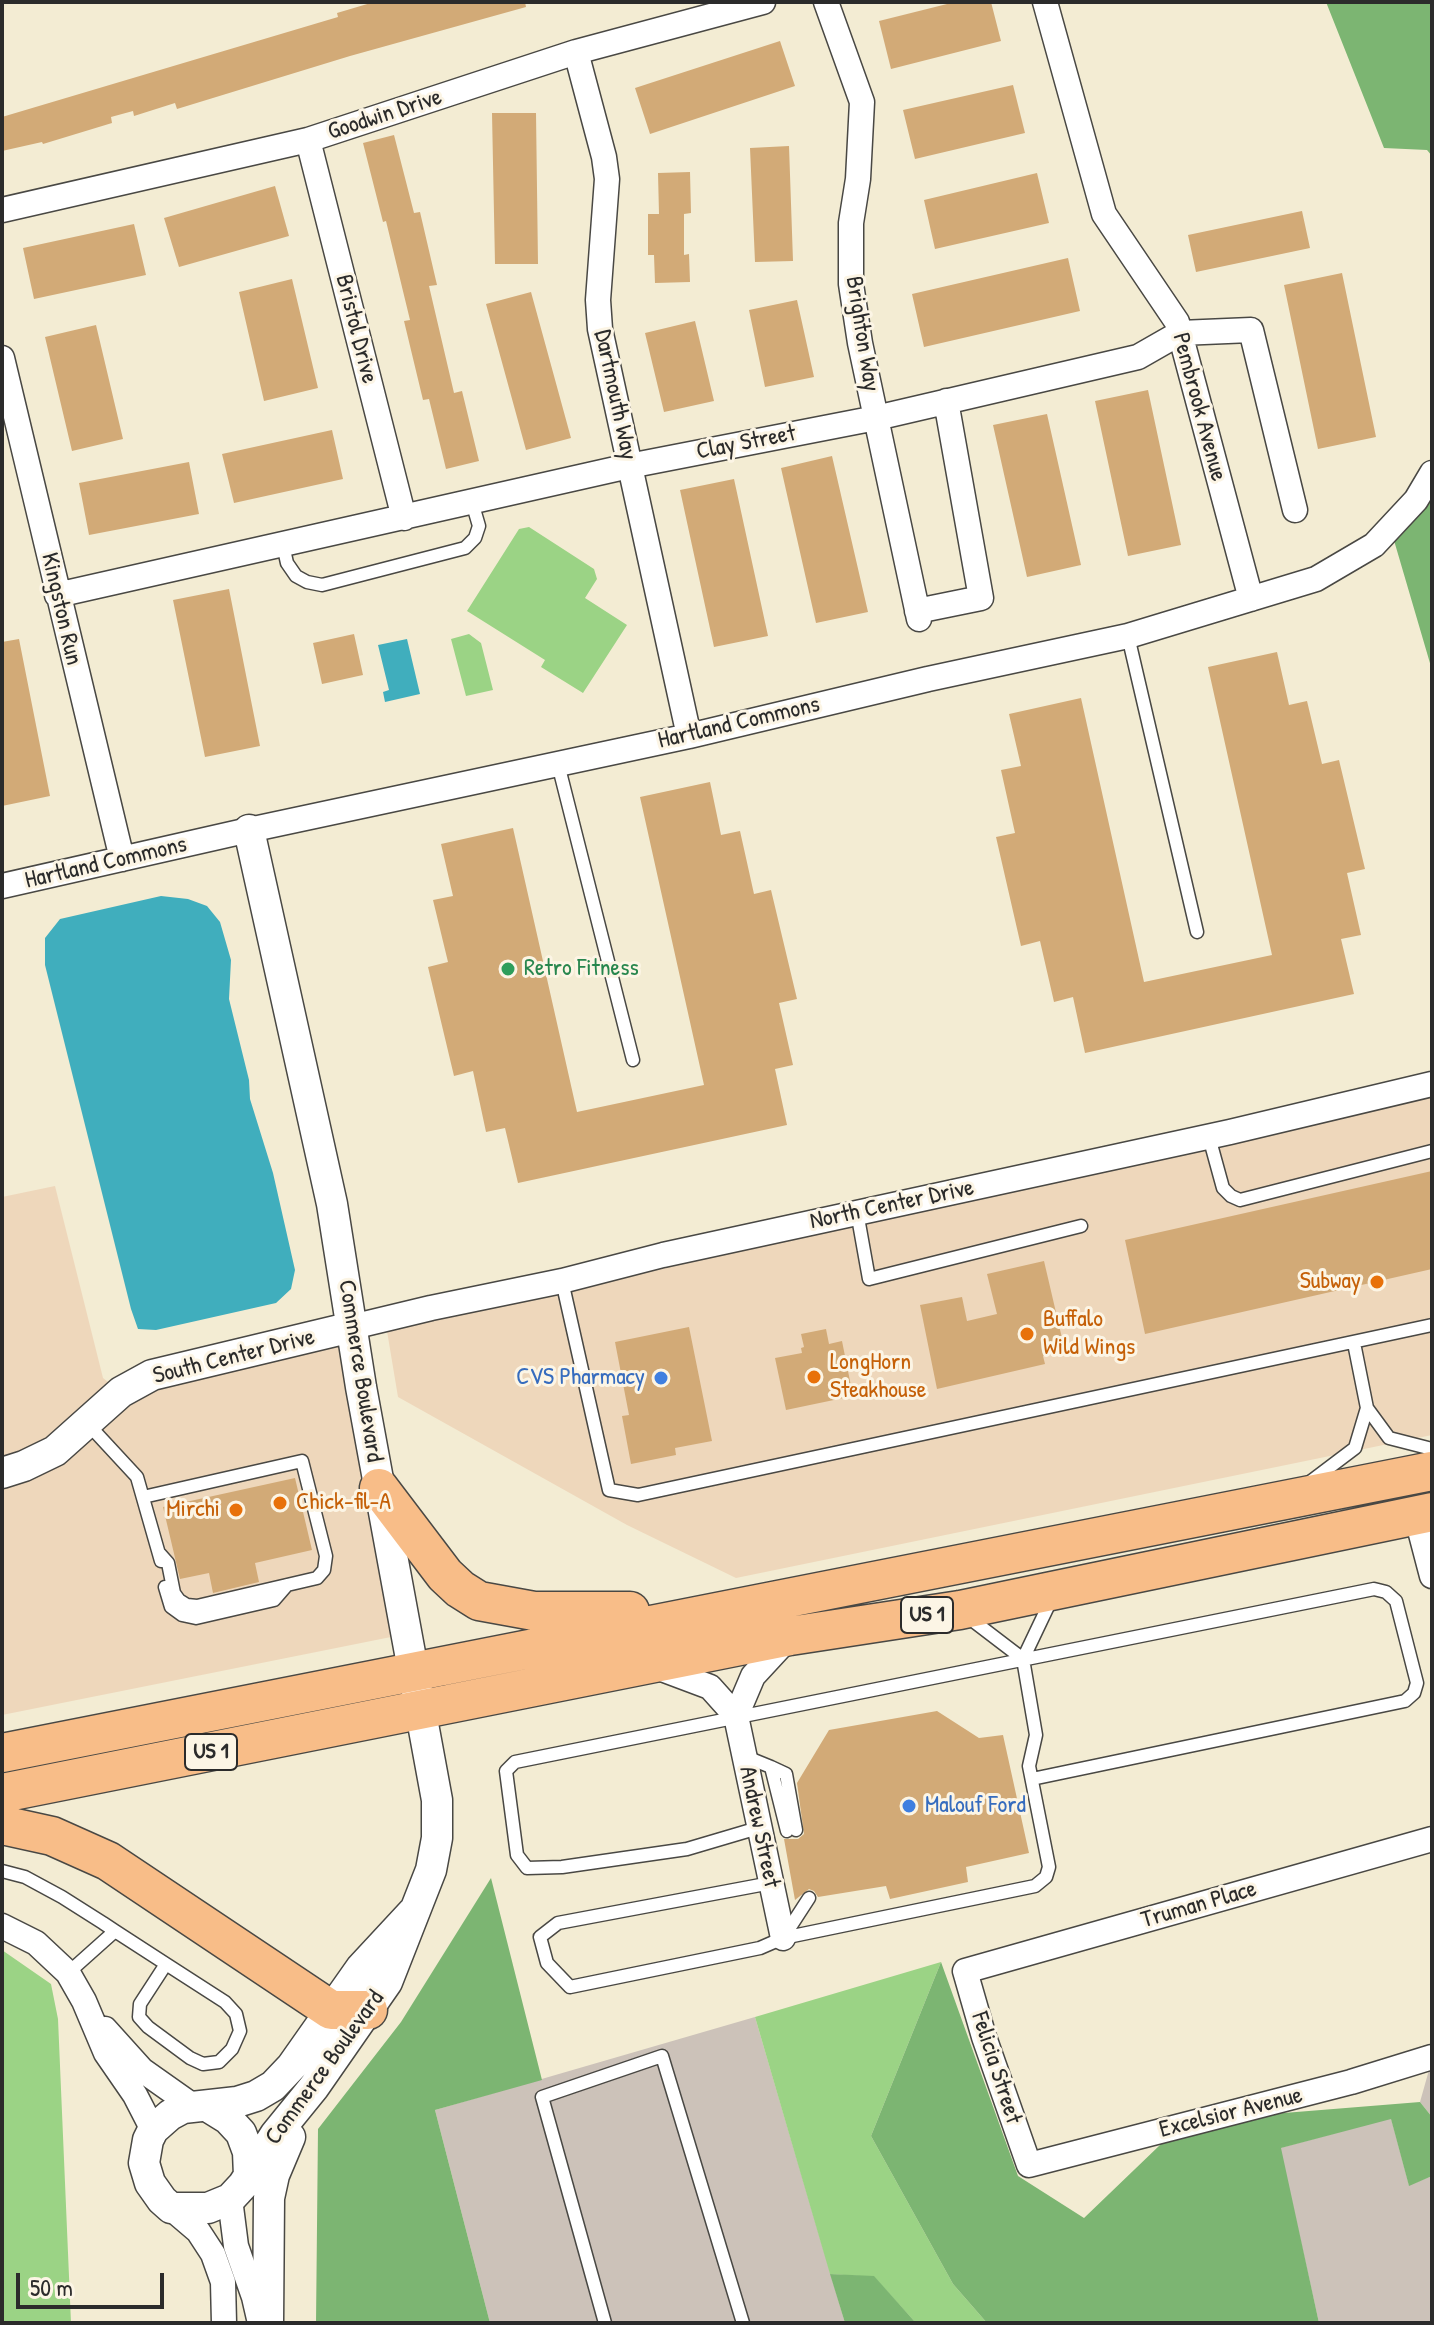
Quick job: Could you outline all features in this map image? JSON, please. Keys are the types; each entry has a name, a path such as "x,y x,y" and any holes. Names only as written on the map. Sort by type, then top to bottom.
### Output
{"highway":[{"name":"US 1","path":"2,1753 1432,1471"},
{"path":"379,1488 445,1575 479,1601 534,1611 717,1611"},
{"name":"US 1","path":"2,1793 421,1711 646,1663 790,1636 960,1610 1424,1513"},
{"path":"2,1825 52,1836 108,1861 331,2010 368,2010"}],"street":[{"name":"Goodwin Drive","path":"2,210 308,140 576,52 763,2"},
{"name":"Brighton Way","path":"826,2 862,102 858,179 851,223 851,284 918,615 981,598 946,401"},
{"name":"Pembrook Avenue","path":"1045,2 1104,214 1177,322 1251,599"},
{"name":"Dartmouth Way","path":"576,52 607,179 599,314 689,736"},
{"name":"Bristol Drive","path":"308,140 404,518"},
{"name":"Clay Street","path":"57,595 629,466 876,418 1138,357 1180,333 1251,330 1295,510"},
{"name":"Kingston Run","path":"2,358 122,859"},
{"name":"Hartland Commons","path":"2,886 689,736 928,679 1128,636 1316,579 1374,545 1416,500 1432,473"},
{"name":"Commerce Boulevard","path":"239,2187 387,1982 431,1870 437,1838 437,1800 379,1488 332,1204 249,830"},
{"name":"North Center Drive","path":"352,1327 562,1281 663,1255 1209,1137 1432,1084"},
{"name":"South Center Drive","path":"2,1473 45,1457 121,1392 152,1375 352,1327"},
{"path":"1424,1513 1432,1576"},
{"path":"646,1663 710,1687 736,1716 753,1676 790,1636"},
{"name":"Andrew Street","path":"736,1716 783,1938"},
{"name":"Truman Place","path":"965,1971 1432,1839"},
{"name":"Commerce Boulevard","path":"200,2106 247,2099 273,2086 292,2066 361,1968 413,1912"},
{"path":"2,1926 36,1943 68,1973 84,2001 106,2053 135,2095 153,2130"},
{"name":"Felicia Street","path":"965,1971 984,2037 1029,2165"},
{"path":"84,2001 131,2060 152,2078 228,2119 241,2133 248,2152 239,2187 236,2246 260,2323"},
{"name":"Excelsior Avenue","path":"1029,2165 1351,2082 1432,2057"},
{"path":"268,2323 269,2198 285,2147 314,2087"},
{"path":"200,2106 176,2111 153,2130 145,2152 146,2174 155,2191 198,2231 213,2254 223,2282 224,2323"},
{"path":"171,2208 196,2210 215,2206 239,2187"}],"lane":[{"path":"283,545 287,563 296,576 322,585 465,548 475,538 479,526 472,502"},
{"path":"1128,636 1197,932"},
{"path":"558,764 633,1060"},
{"path":"1209,1137 1223,1188 1240,1200 1432,1151"},
{"path":"857,1212 869,1279 1081,1226"},
{"path":"562,1281 609,1490 638,1495 1432,1325"},
{"path":"1354,1343 1367,1408 1389,1438 1432,1449"},
{"path":"1288,1499 1355,1448 1367,1408"},
{"path":"87,1423 137,1477 160,1554 171,1607 182,1615 196,1618 274,1600 287,1585 317,1578 324,1570 326,1556 302,1461 143,1497"},
{"path":"758,1828 687,1849 562,1867 527,1868 517,1855 506,1771 515,1762 1374,1589 1386,1592 1396,1601 1417,1683 1414,1693 1405,1701 1032,1779"},
{"path":"771,1883 558,1923 540,1937 547,1963 570,1987 760,1948 783,1938 1035,1886 1046,1877 1049,1867 1029,1766 1036,1735 1023,1659 1056,1590"},
{"path":"960,1610 1023,1659"},
{"path":"744,1756 771,1767 792,1831"},
{"path":"2,1871 25,1877 50,1890 115,1931 225,2002 236,2014 240,2031 232,2049 219,2062 203,2064 190,2058 139,2017 140,2004 166,1964"},
{"path":"783,1938 805,1899"},
{"path":"68,1973 115,1931"},
{"path":"605,2323 542,2097 662,2056 743,2323"}],"shaded area":[{"path":"1432,1084 1432,1435 736,1578 627,1525 398,1397 385,1319"},
{"path":"55,1186 103,1378 121,1392 352,1327 406,1634 2,1715 2,1197"},
{"path":"755,2017 845,2323 490,2323 435,2110"},
{"path":"1429,2070 1432,2070 1432,2117 1420,2102"},
{"path":"1391,2118 1409,2185 1432,2176 1432,2323 1319,2323 1280,2148"}],"green space":[{"path":"1326,2 1432,2 1432,156 1427,150 1384,148"},
{"path":"1432,478 1432,670 1393,537"},
{"path":"529,527 594,569 597,579 585,598 627,625 583,693 541,667 545,660 467,611 519,529"},
{"path":"469,634 481,643 493,690 466,696 451,639"},
{"path":"491,1878 542,2080 435,2110 490,2323 316,2323 318,2129 401,2022"},
{"path":"2,1950 51,1984 58,2019 71,2323 2,2323"},
{"path":"941,1962 871,2136 953,2284 987,2323 916,2323 874,2277 830,2274 755,2017"},
{"path":"941,1962 1018,2176 1084,2218 1185,2121 1420,2102 1432,2117 1432,2176 1409,2186 1391,2119 1281,2148 1319,2323 987,2323 953,2284 871,2136"},
{"path":"830,2274 874,2276 916,2323 845,2323"}],"water":[{"path":"407,639 420,694 385,702 383,692 389,690 378,645"},
{"path":"161,896 188,899 207,906 220,922 231,960 229,999 249,1080 250,1099 273,1173 295,1270 291,1289 276,1303 156,1330 138,1329 131,1309 45,965 45,938 60,919"}],"building":[{"path":"374,2 525,2 526,7 177,109 175,103 134,116 133,111 111,117 112,123 43,144 2,151 2,117 338,17 337,13"},
{"path":"955,2 991,2 1001,41 891,69 879,21"},
{"path":"780,41 795,86 650,134 635,88"},
{"path":"1013,85 1025,133 915,159 903,110"},
{"path":"492,113 536,113 538,264 495,264"},
{"path":"394,135 414,213 420,212 437,285 429,286 454,393 462,391 479,461 446,469 429,399 423,400 404,321 410,320 363,143"},
{"path":"789,146 793,261 755,262 750,148"},
{"path":"690,172 691,213 684,214 684,255 689,254 690,282 655,283 654,255 648,255 648,214 659,214 658,173"},
{"path":"1037,173 1049,223 935,249 924,200"},
{"path":"275,186 289,236 179,267 164,218"},
{"path":"1302,211 1310,248 1196,272 1188,235"},
{"path":"134,224 146,275 34,299 23,248"},
{"path":"1068,258 1080,311 924,347 912,294"},
{"path":"1342,273 1376,437 1318,449 1284,285"},
{"path":"292,279 318,388 264,401 239,292"},
{"path":"531,292 571,438 526,450 486,304"},
{"path":"797,300 814,377 765,387 749,310"},
{"path":"695,321 714,401 664,412 645,333"},
{"path":"96,325 123,439 72,451 45,337"},
{"path":"1148,390 1181,545 1128,556 1095,401"},
{"path":"1047,414 1081,565 1027,577 993,425"},
{"path":"332,430 343,479 234,503 222,454"},
{"path":"832,456 868,612 816,623 781,468"},
{"path":"189,462 199,514 89,535 79,483"},
{"path":"734,479 768,636 714,647 680,490"},
{"path":"229,589 260,746 205,757 173,600"},
{"path":"354,634 363,675 322,684 313,643"},
{"path":"19,639 50,796 2,806 2,642"},
{"path":"1277,652 1289,705 1307,701 1322,764 1339,760 1365,869 1347,873 1361,935 1341,939 1354,994 1085,1053 1073,997 1054,1002 1040,941 1021,946 996,837 1015,833 1001,770 1021,766 1009,714 1081,698 1144,982 1272,955 1208,667"},
{"path":"710,782 721,835 740,831 754,894 771,890 797,999 779,1003 793,1065 775,1069 787,1125 518,1183 505,1128 486,1132 473,1071 454,1076 428,967 448,962 433,900 453,896 441,844 513,828 577,1112 704,1085 640,797"},
{"path":"1432,1171 1432,1269 1145,1334 1125,1240"},
{"path":"1044,1261 1065,1351 1043,1356 1045,1364 937,1389 920,1305 962,1297 967,1321 997,1314 987,1274"},
{"name":"CVS Pharmacy","path":"689,1327 712,1441 675,1448 676,1455 631,1464 622,1416 629,1415 615,1342"},
{"name":"LongHorn Steakhouse","path":"826,1329 829,1344 842,1341 853,1396 786,1410 775,1358 802,1353 801,1334"},
{"path":"295,1478 312,1550 255,1563 259,1582 213,1593 209,1573 180,1579 163,1507"},
{"name":"Malouf Ford","path":"937,1711 979,1738 1003,1735 1029,1853 966,1867 968,1882 890,1899 886,1886 818,1897 809,1889 795,1900 784,1839 798,1839 804,1834 797,1783 829,1730"}],"place":[{"name":"Retro Fitness","path":"508,969"},
{"name":"Subway","path":"1377,1282"},
{"name":"Buffalo Wild Wings","path":"1027,1334"},
{"name":"LongHorn Steakhouse","path":"814,1377"},
{"name":"CVS Pharmacy","path":"661,1378"},
{"name":"Chick-fil-A","path":"280,1503"},
{"name":"Mirchi","path":"236,1510"},
{"name":"Malouf Ford","path":"909,1806"}]}
